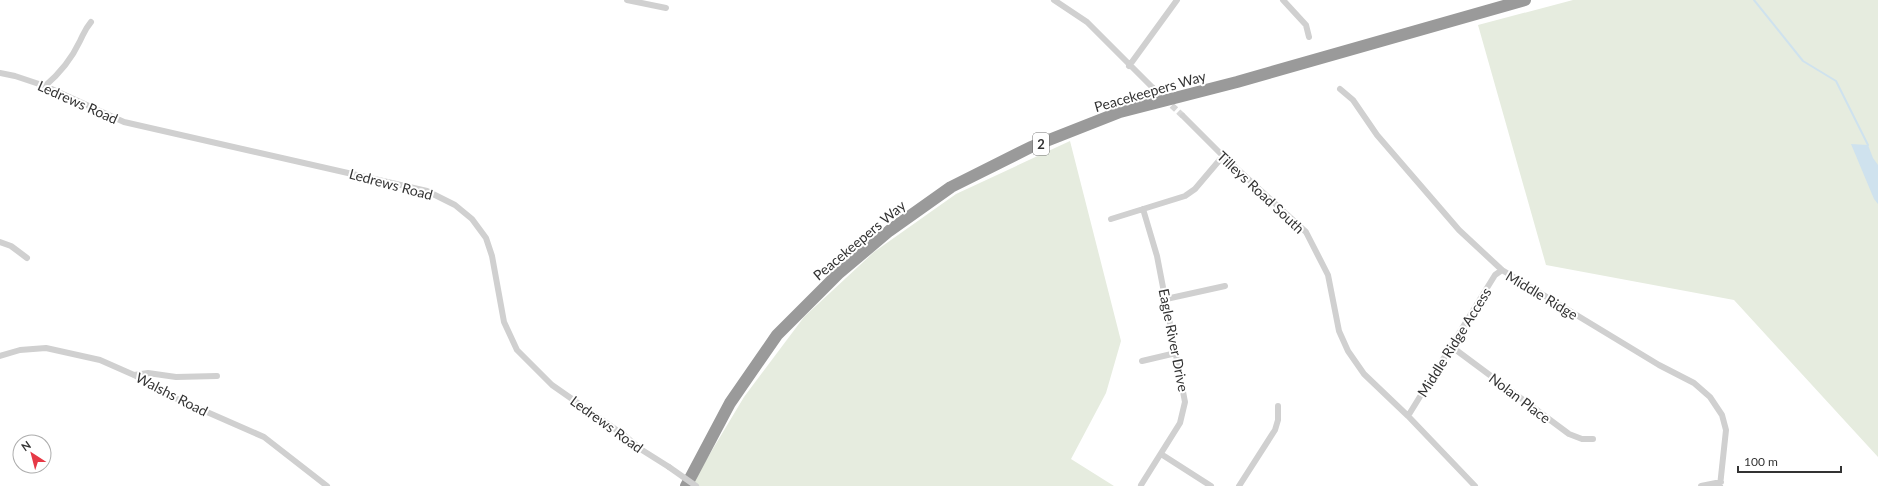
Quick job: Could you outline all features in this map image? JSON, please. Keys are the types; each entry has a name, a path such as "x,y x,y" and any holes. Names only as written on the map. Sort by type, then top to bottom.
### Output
{"highway":[{"name":"Peacekeepers Way","path":"686,486 730,403 777,335 844,269 889,230 951,187 1031,147 1120,112 1237,82 1525,0"}],"street":[{"path":"627,0 666,8"},
{"path":"1054,0 1087,22 1152,86"},
{"path":"1130,66 1177,0"},
{"path":"1283,0 1306,24 1309,37"},
{"path":"45,86 58,75 80,42 84,29 91,22"},
{"name":"Ledrews Road","path":"0,73 15,76 45,86 124,122 427,191 455,205 472,219 486,238 492,256 504,322 517,350 552,385 625,436 642,450 696,486"},
{"name":"Middle Ridge","path":"1340,89 1353,100 1377,135 1459,230 1502,270 1658,365 1694,383 1710,397 1722,415 1726,430 1721,484"},
{"name":"Tilleys Road South","path":"1183,116 1223,156 1306,232 1328,275 1339,331 1348,351 1364,374 1408,416 1475,486"},
{"path":"1111,219 1175,200 1190,193 1223,156"},
{"name":"Eagle River Drive","path":"1141,485 1180,423 1184,410 1185,393 1166,299 1144,209"},
{"path":"0,242 11,246 27,258"},
{"name":"Middle Ridge Access","path":"1408,416 1452,347 1495,275 1502,270"},
{"path":"1166,299 1225,286"},
{"name":"Nolan Place","path":"1452,347 1569,434 1582,439 1593,439"},
{"name":"Walshs Road","path":"0,356 20,350 46,348 100,360 134,374 176,398 264,437 327,486"},
{"path":"1142,361 1176,353"},
{"path":"134,374 148,373 176,377 217,376"},
{"path":"1239,486 1275,430 1279,416 1278,406"},
{"path":"1161,454 1211,486"},
{"path":"1701,486 1721,484"}],"shaded area":[{"path":"1573,0 1878,0 1878,457 1734,300 1546,265 1478,25"},
{"path":"1070,141 1121,341 1106,393 1071,459 1114,486 692,486 744,397 804,317 874,252 956,194"}],"water":[{"path":"1851,144 1868,145 1873,158 1878,165 1878,204 1874,199"}],"waterway":[{"path":"1754,0 1803,61 1836,81 1868,145"}],"tunnel":[{"path":"1152,87 1183,116"}]}
